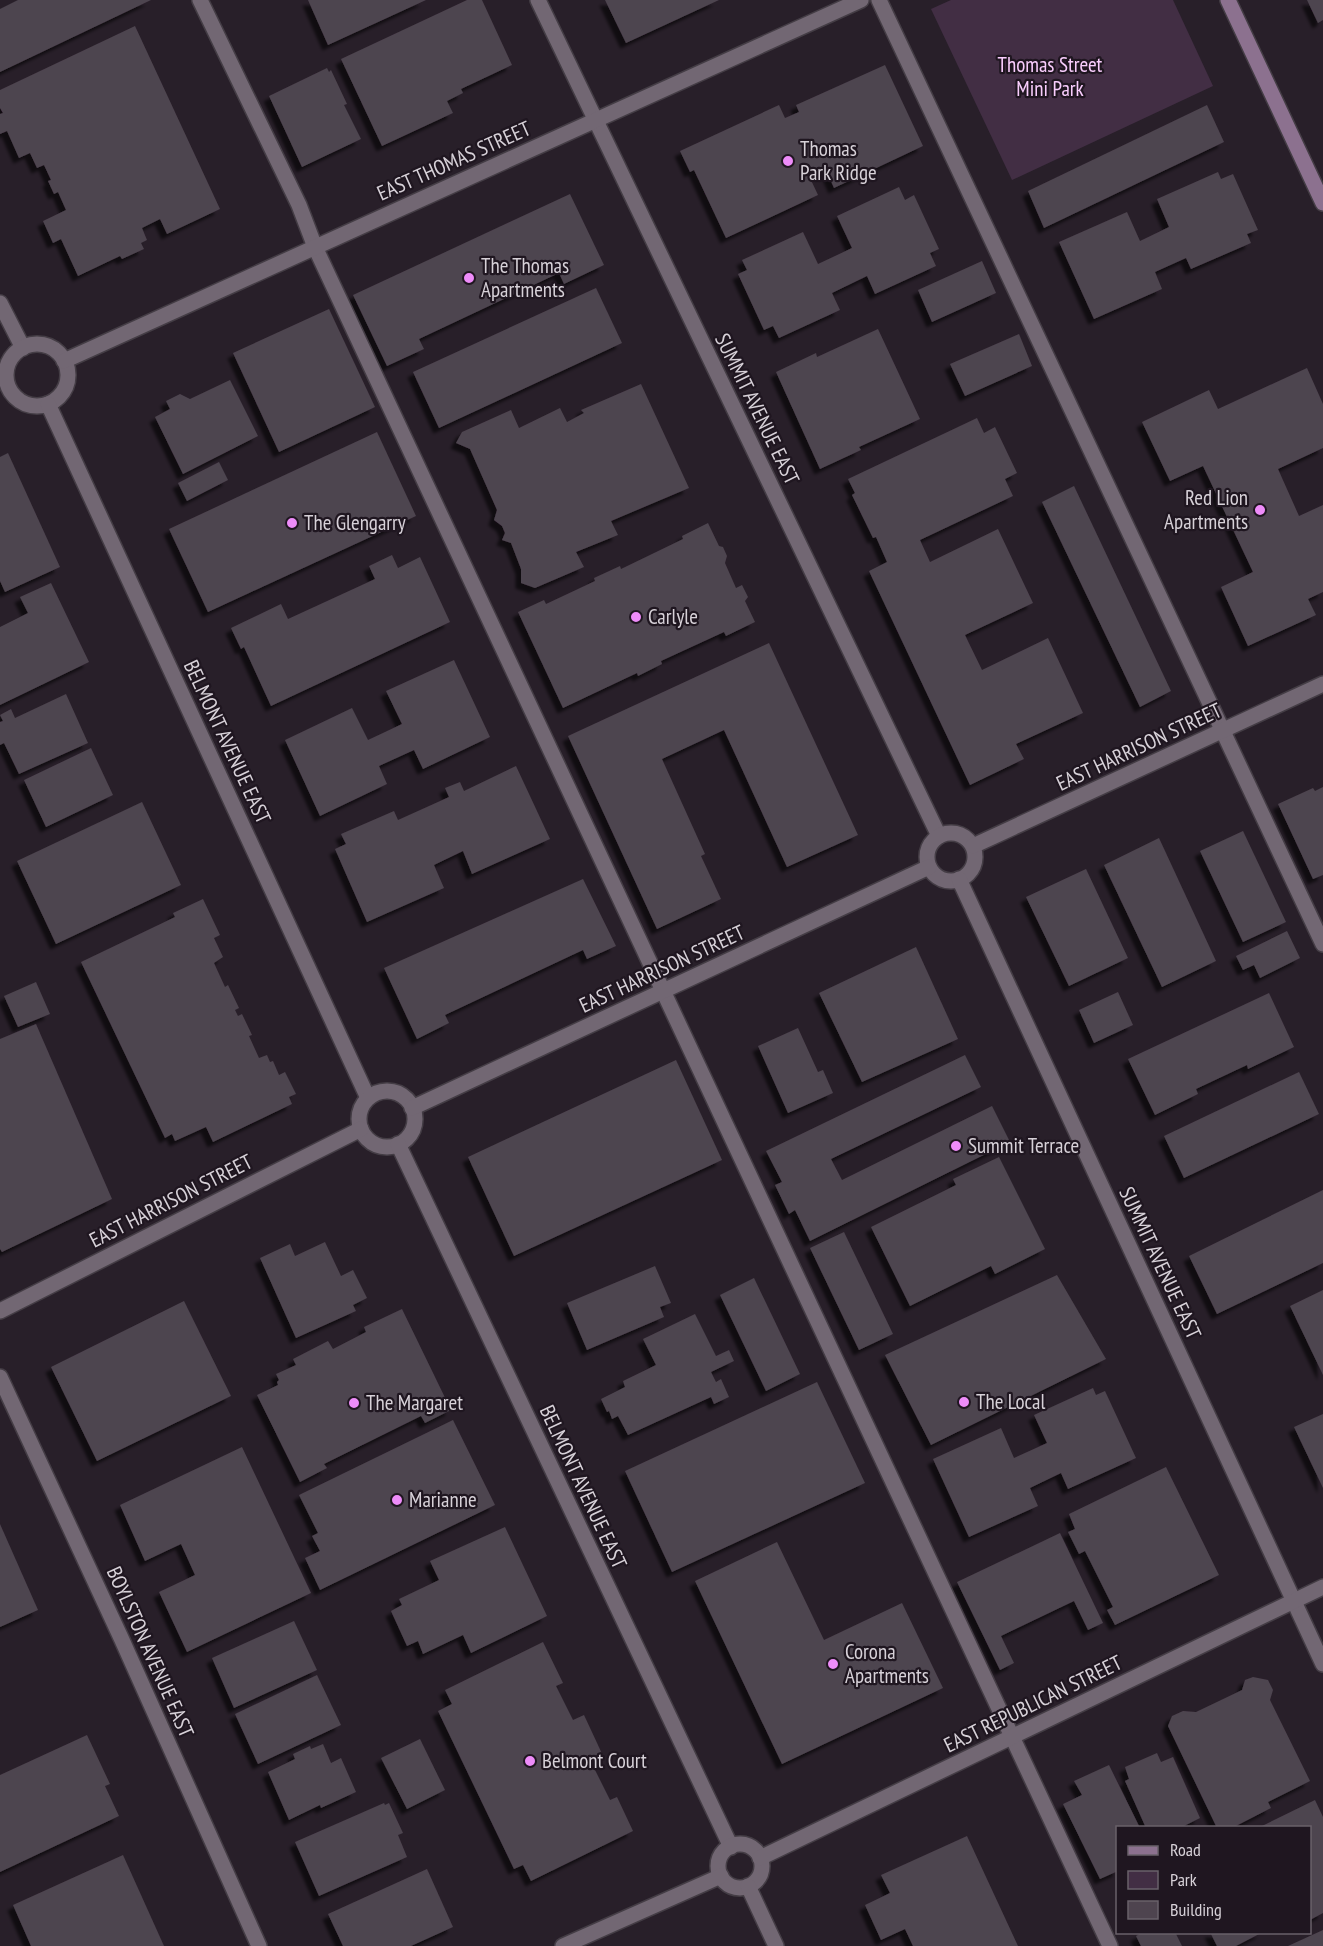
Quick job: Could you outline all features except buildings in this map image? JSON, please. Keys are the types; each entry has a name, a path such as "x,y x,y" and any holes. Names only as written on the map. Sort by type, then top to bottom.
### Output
{"street":[{"path":"200,0 299,205 315,247 1110,1946"},
{"name":"SUMMIT AVENUE EAST","path":"538,0 939,836"},
{"name":"EAST THOMAS STREET","path":"64,361 861,0"},
{"path":"879,0 1323,944"},
{"path":"1228,0 1323,203"},
{"path":"0,303 23,348"},
{"path":"36,344 46,346 55,351 64,361 68,376 66,386 61,395 48,404 33,406 22,403 4,390 7,367 11,358 23,348 36,344"},
{"name":"BELMONT AVENUE EAST","path":"48,404 369,1098"},
{"name":"EAST HARRISON STREET","path":"973,846 1323,684"},
{"path":"952,833 961,834 973,846 974,863 971,870 959,879 944,880 937,877 929,867 926,858 927,850 930,843 939,836 952,833"},
{"name":"EAST HARRISON STREET","path":"412,1108 929,867"},
{"name":"SUMMIT AVENUE EAST","path":"959,879 1323,1664"},
{"path":"379,1092 396,1092 404,1097 412,1108 413,1128 408,1137 398,1144 382,1146 365,1137 359,1119 360,1110 369,1098 379,1092"},
{"name":"EAST HARRISON STREET","path":"0,1311 361,1129"},
{"name":"BELMONT AVENUE EAST","path":"398,1144 731,1847"},
{"path":"0,1319 0,1325"},
{"name":"BOYLSTON AVENUE EAST","path":"0,1377 122,1640 259,1946"},
{"name":"EAST REPUBLICAN STREET","path":"760,1858 1323,1587"},
{"path":"741,1844 754,1849 760,1858 761,1874 757,1881 748,1886 737,1888 729,1885 721,1876 718,1867 723,1853 741,1844"},
{"path":"563,1946 721,1876"},
{"path":"748,1886 776,1946"}],"green space":[{"name":"Thomas Street Mini Park","path":"951,0 1173,0 1213,86 1012,180 931,9"}],"place":[{"name":"Thomas Park Ridge","path":"788,161"},
{"name":"The Thomas Apartments","path":"469,278"},
{"name":"Red Lion Apartments","path":"1260,510"},
{"name":"The Glengarry","path":"292,523"},
{"name":"Carlyle","path":"636,617"},
{"name":"Summit Terrace","path":"956,1146"},
{"name":"The Local","path":"964,1402"},
{"name":"The Margaret","path":"354,1403"},
{"name":"Marianne","path":"397,1500"},
{"name":"Corona Apartments","path":"833,1664"},
{"name":"Belmont Court","path":"530,1761"}]}
